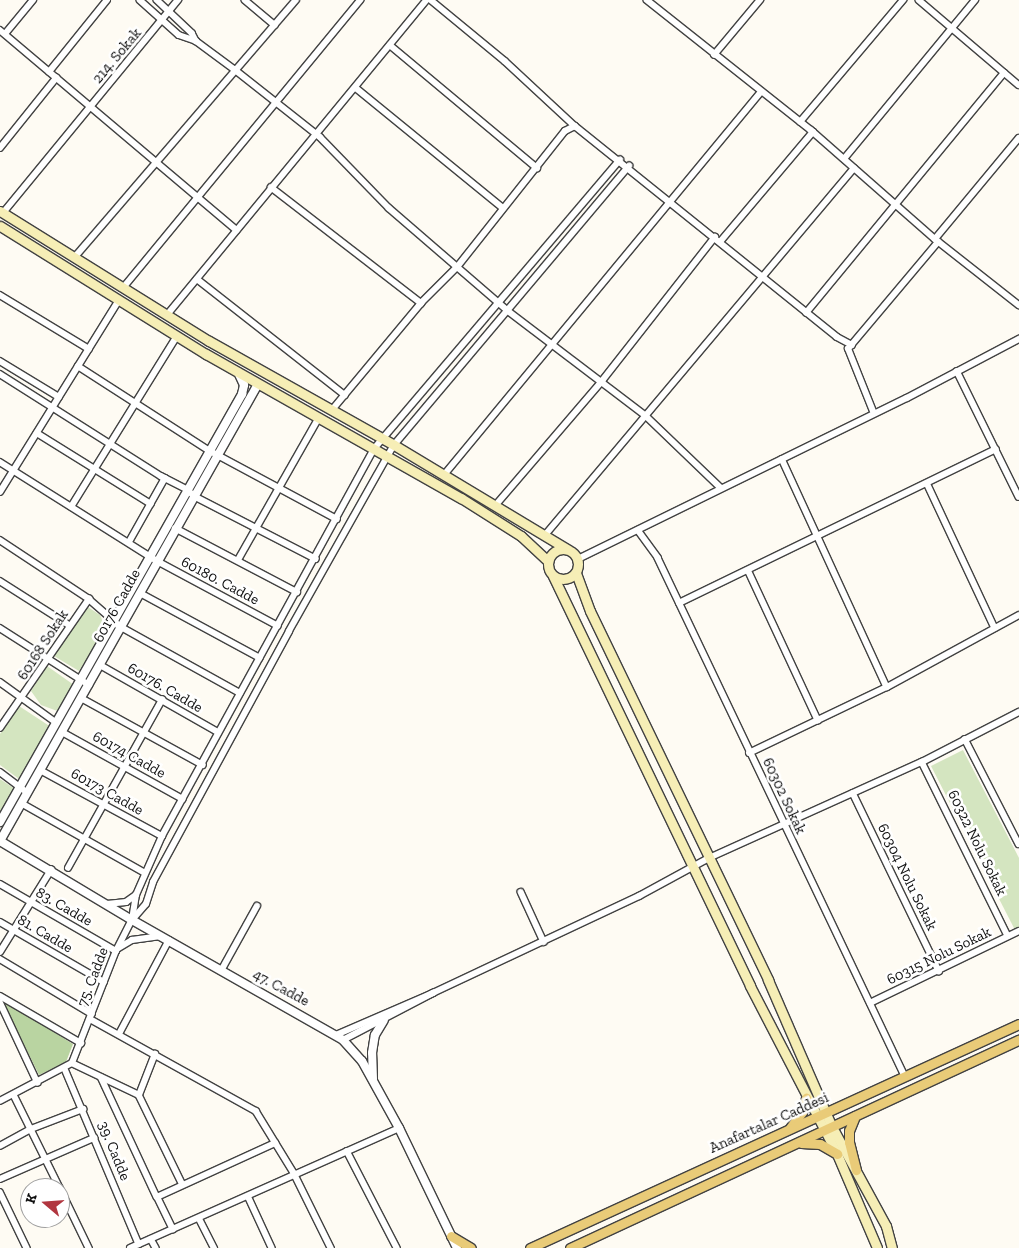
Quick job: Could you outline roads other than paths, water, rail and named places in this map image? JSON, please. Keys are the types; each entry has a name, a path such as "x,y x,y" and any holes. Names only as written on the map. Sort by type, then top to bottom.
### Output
{"main road":[{"path":"2,212 167,315 546,534 568,549 578,559 576,573 590,611 709,858 826,1112 828,1128 837,1154 877,1248"},
{"path":"0,226 177,336 521,536 548,562 693,867 806,1098 816,1116 828,1128 856,1170 886,1226 892,1248"},
{"path":"548,562 553,552 568,549"},
{"path":"553,576 563,580 576,573"},
{"name":"Anafartalar Caddesi","path":"530,1248 1019,1024"},
{"name":"Anafartalar Caddesi","path":"570,1248 1019,1040"},
{"path":"789,1129 802,1112 806,1098"},
{"path":"855,1116 849,1131 849,1142 856,1170"},
{"path":"793,1144 820,1144 837,1154"},
{"path":"452,1236 471,1248"}],"street":[{"path":"33,0 2,32 236,230"},
{"path":"49,72 107,0"},
{"path":"140,0 179,35 196,41"},
{"path":"157,0 196,41 236,70 315,133 389,208 458,266 506,310 555,344 646,416 721,488"},
{"path":"168,11 178,0"},
{"path":"245,0 275,25"},
{"path":"74,258 296,0"},
{"path":"123,288 360,0"},
{"path":"167,315 315,133 356,88 390,44 429,0 505,61 575,126 629,166 836,337 852,345"},
{"path":"647,0 813,132 937,240 1019,304"},
{"path":"714,55 760,0"},
{"path":"800,122 903,0"},
{"path":"918,0 1019,85"},
{"path":"844,159 976,0"},
{"name":"214. Sokak","path":"2,212 90,108 168,11"},
{"path":"390,44 537,168"},
{"path":"806,313 1004,73"},
{"path":"0,148 56,78"},
{"path":"356,88 503,208"},
{"path":"444,476 555,344 761,92"},
{"path":"332,410 421,303 458,266 565,131 575,126"},
{"path":"720,242 813,132"},
{"path":"874,414 848,349 1019,138"},
{"path":"132,920 136,894 162,836 203,765 218,732 316,559 374,450 382,438 620,160"},
{"path":"132,920 146,904 153,882 284,639 394,445 629,166"},
{"path":"546,534 854,168"},
{"path":"271,187 421,303"},
{"path":"495,506 602,380 715,237"},
{"path":"197,279 345,395"},
{"path":"0,295 89,349"},
{"path":"0,492 119,300"},
{"path":"71,508 136,406 177,336"},
{"path":"578,559 874,414 1019,339"},
{"path":"0,361 59,397"},
{"path":"78,366 136,406 210,451 219,454 337,519"},
{"path":"957,371 1019,497"},
{"path":"0,822 24,789 57,723 114,622 154,559 188,490 242,394 244,385 238,372"},
{"path":"0,374 54,406 165,478 188,490 194,496 316,559"},
{"name":"60176 Cadde","path":"0,841 21,803 24,789 40,770 62,732 140,593 154,559 175,528 219,454 258,384"},
{"path":"238,560 318,419"},
{"path":"37,433 94,472 150,504"},
{"path":"679,603 996,449"},
{"path":"782,459 887,687"},
{"name":"60180. Cadde","path":"0,462 154,559 278,626"},
{"path":"129,542 165,478"},
{"path":"927,483 995,628"},
{"path":"175,528 297,592"},
{"name":"60302 Sokak","path":"638,530 658,558 783,824 905,1076"},
{"path":"0,540 89,599 121,627 240,693"},
{"path":"748,570 818,720"},
{"path":"0,581 69,625"},
{"path":"140,593 260,658"},
{"name":"60168 Sokak","path":"1,726 23,698 69,625 89,599"},
{"path":"750,753 887,687 1019,615"},
{"path":"0,628 89,685"},
{"name":"60176. Cadde","path":"100,665 218,732"},
{"path":"0,682 57,723"},
{"path":"81,698 203,765"},
{"path":"68,868 162,700"},
{"path":"336,1035 544,942 709,858 922,762 1019,712"},
{"name":"60174 Cadde","path":"62,732 183,799"},
{"path":"965,739 1019,844"},
{"name":"60322 Nolu Sokak","path":"922,762 1008,936"},
{"name":"60173 Cadde","path":"40,770 162,836"},
{"path":"0,772 24,789"},
{"name":"60304 Nolu Sokak","path":"853,794 939,971"},
{"path":"21,803 145,873"},
{"name":"47. Cadde","path":"0,841 132,920 343,1040 362,1061 399,1128 457,1248"},
{"path":"0,952 51,870"},
{"name":"83. Cadde","path":"0,884 116,950"},
{"path":"521,892 544,942"},
{"path":"107,904 126,902 136,894"},
{"path":"221,971 257,906"},
{"name":"75. Cadde","path":"72,1063 116,950 132,920"},
{"name":"81. Cadde","path":"0,922 104,982"},
{"name":"60315 Nolu Sokak","path":"870,1003 939,971 1019,930"},
{"path":"116,950 132,940 165,938 119,1034"},
{"path":"0,959 119,1034 256,1111 271,1130 275,1143 294,1173 330,1248"},
{"path":"343,1040 433,993"},
{"path":"0,996 81,1043"},
{"path":"0,1002 38,1083"},
{"path":"373,1081 372,1053 375,1035 384,1020"},
{"path":"139,1095 155,1054"},
{"path":"0,1101 65,1069 72,1063 139,1095 182,1183"},
{"name":"39. Cadde","path":"65,1069 84,1108 94,1138 140,1244"},
{"path":"101,1077 172,1230"},
{"path":"14,1095 55,1178"},
{"path":"0,1146 31,1128 84,1108"},
{"path":"130,1248 248,1196 294,1173 399,1128"},
{"path":"0,1179 94,1138"},
{"path":"157,1197 182,1183 275,1143"},
{"path":"347,1151 397,1248"},
{"path":"0,1192 27,1248"},
{"path":"248,1196 272,1248"},
{"path":"70,1209 89,1248"},
{"path":"199,1218 214,1248"},
{"path":"152,1239 156,1248"}]}
